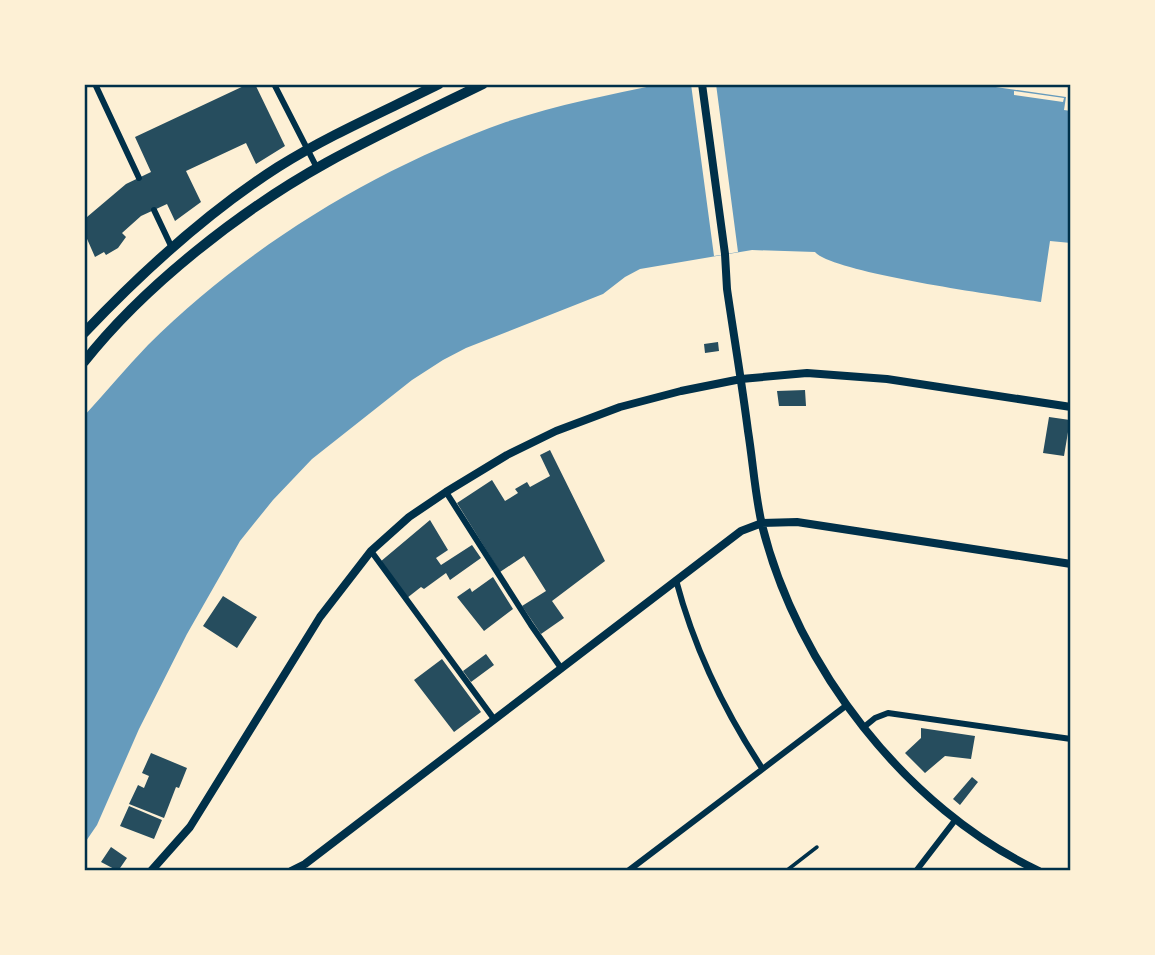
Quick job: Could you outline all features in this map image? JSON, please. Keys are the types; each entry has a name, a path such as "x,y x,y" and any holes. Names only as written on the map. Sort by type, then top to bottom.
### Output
{"main road":[{"path":"84,333 172,248 239,194 307,150 439,84"},
{"path":"84,362 124,318 178,266 254,209 317,169 483,84"}],"street":[{"path":"95,84 139,178"},
{"path":"274,84 317,169"},
{"path":"702,84 726,254 727,289 762,523 787,599 820,665 847,705 919,788 989,843 1039,871"},
{"path":"154,210 172,248"},
{"path":"154,869 190,827 320,617 371,551 408,517 446,492 556,430 620,407 681,391 741,379 811,373 887,379 1071,407"},
{"path":"446,492 561,668"},
{"path":"291,871 308,868 494,719 741,531 762,523 797,522 1071,564"},
{"path":"371,551 494,719"},
{"path":"676,580 702,661 727,711 762,768"},
{"path":"628,871 847,705"},
{"path":"864,727 875,718 888,713 1071,739"},
{"path":"916,871 957,819"}],"lane":[{"path":"786,871 817,847"}],"water":[{"path":"661,84 975,84 1066,97 1064,110 1071,111 1071,243 1050,241 1041,302 884,275 828,260 815,252 752,250 640,269 603,294 466,348 443,360 412,380 312,459 273,500 240,541 187,634 139,729 97,825 84,844 84,416 148,345 228,275 270,243 361,187 457,141 506,122 563,105"}],"pier":[{"path":"691,84 716,84 738,252 714,256"},
{"path":"1014,91 1064,98 1063,102 1014,95"}],"building":[{"path":"248,84 255,84 285,146 256,164 246,143 186,171 201,202 175,221 167,204 141,216 122,233 126,237 118,248 106,255 104,252 95,257 84,232 84,210 87,217 126,184 151,172 135,137"},
{"path":"718,342 719,351 705,353 704,344"},
{"path":"805,390 806,406 779,406 777,391"},
{"path":"1049,417 1070,420 1064,456 1043,453"},
{"path":"550,450 605,561 552,601 564,618 541,634 522,606 546,591 524,556 500,572 457,503 492,480 505,501 518,493 515,489 527,482 530,487 550,476 540,455"},
{"path":"430,520 448,550 436,558 441,565 472,545 481,558 450,580 446,573 407,598 380,562"},
{"path":"493,577 513,609 484,631 457,597 470,588 472,592"},
{"path":"223,596 257,617 237,648 203,626"},
{"path":"486,654 494,665 471,682 463,671"},
{"path":"442,659 481,712 454,732 414,680"},
{"path":"921,728 975,736 971,759 945,756 925,773 905,753 921,738"},
{"path":"151,753 187,768 164,818 129,804 138,785 144,788 149,776 142,773"},
{"path":"972,777 978,782 960,805 953,799"},
{"path":"129,806 162,820 154,839 120,826"},
{"path":"111,847 127,858 118,871 101,862"}]}
